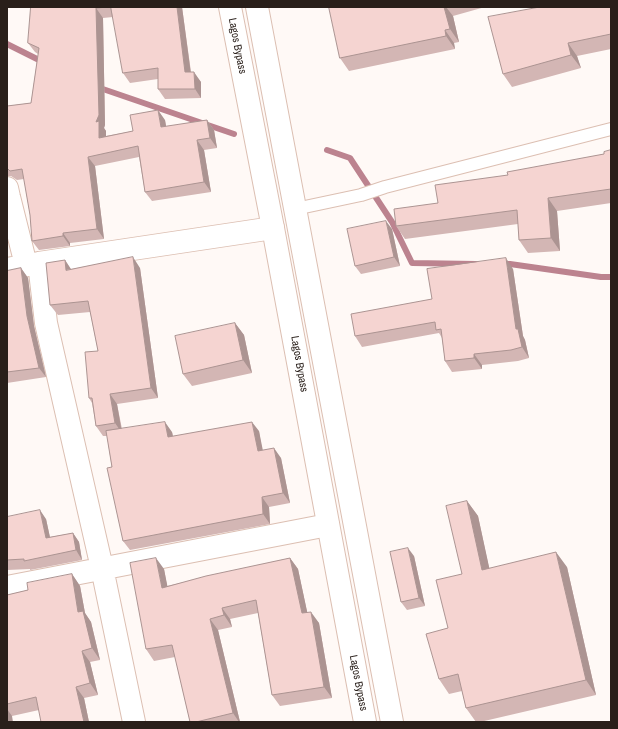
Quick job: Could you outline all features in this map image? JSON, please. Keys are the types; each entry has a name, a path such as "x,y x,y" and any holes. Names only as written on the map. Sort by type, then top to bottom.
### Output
{"main road":[{"name":"Lagos Bypass","path":"230,7 273,228 365,722"},
{"path":"257,7 392,722"},
{"path":"7,188 24,266 46,322 102,568 134,722"},
{"path":"24,266 273,228"},
{"path":"7,587 328,525"}],"lane":[{"path":"295,209 361,195 385,187 611,130"}],"building":[{"path":"31,7 108,7 96,8 99,115 96,122 99,121 99,138 133,131 130,115 158,110 161,127 207,120 210,138 197,140 204,182 145,192 138,146 88,157 97,229 63,233 63,236 32,241 30,215 22,169 10,171 7,168 7,106 31,103 39,48 28,43"},
{"path":"111,7 177,7 185,72 194,72 195,89 158,89 158,68 123,73"},
{"path":"329,7 444,7 450,29 445,30 446,36 340,58"},
{"path":"540,7 611,7 611,34 568,43 571,55 503,74 488,17"},
{"path":"611,150 611,189 548,198 551,238 519,240 517,210 396,226 394,209 438,203 435,185 508,175 507,172 604,154 604,152"},
{"path":"386,221 394,257 355,266 347,229"},
{"path":"133,257 151,388 110,394 115,423 96,426 92,398 89,398 85,352 98,351 88,301 50,305 46,263 65,260 66,270"},
{"path":"506,258 516,329 518,329 522,347 511,350 474,354 474,358 445,361 441,329 436,330 435,322 355,336 351,314 432,299 427,269"},
{"path":"21,268 27,316 39,368 7,372 7,271"},
{"path":"235,323 243,360 183,374 175,336"},
{"path":"165,422 168,437 252,422 258,451 274,448 283,493 262,497 263,514 123,541 107,468 112,467 106,431"},
{"path":"467,501 482,570 556,552 586,680 466,708 458,674 439,679 426,634 448,628 436,580 462,574 446,506"},
{"path":"40,510 46,538 73,533 76,550 24,561 24,559 7,560 7,517"},
{"path":"408,548 419,598 401,602 390,552"},
{"path":"156,558 162,588 206,576 290,558 302,613 311,612 324,687 272,695 256,600 222,608 224,615 210,619 233,713 196,722 190,722 172,645 146,649 130,563"},
{"path":"72,574 78,612 83,611 92,648 82,651 90,683 76,687 84,722 41,722 36,697 7,704 7,595 28,590 27,583"}],"waterway":[{"path":"7,44 45,63"},
{"path":"97,87 234,134"},
{"path":"327,150 350,158 392,222 412,263 476,264"},
{"path":"502,264 611,277"}]}
